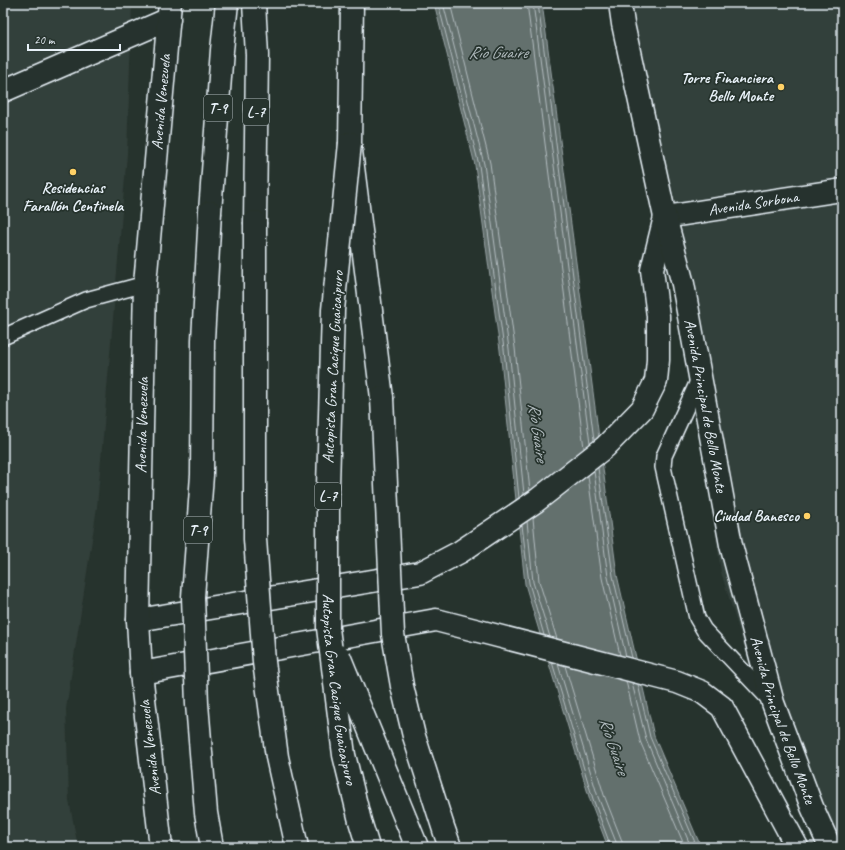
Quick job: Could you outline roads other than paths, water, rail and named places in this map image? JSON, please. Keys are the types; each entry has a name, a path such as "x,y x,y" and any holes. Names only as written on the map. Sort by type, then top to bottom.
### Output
{"main road":[{"name":"T-9","path":"212,847 206,813 197,704 194,597 202,475 204,340 210,212 221,58 227,3"},
{"name":"L-7","path":"254,3 257,55 255,222 255,539 264,662 276,749 297,847"},
{"name":"Autopista Gran Cacique Guaicaipuro","path":"352,3 350,143 333,310 328,486 328,628 344,755 368,847"},
{"name":"Avenida Principal de Bello Monte","path":"620,3 623,24 666,217 683,284 731,545 773,703 812,807 830,847"},
{"path":"3,91 170,11"},
{"name":"Avenida Venezuela","path":"161,847 141,673 138,620 144,284 170,11"},
{"path":"350,143 382,398 392,634 414,736 450,847"},
{"name":"Avenida Sorbona","path":"666,217 842,190"},
{"path":"138,620 420,573 460,552 536,501 605,447 625,428 642,409 656,381 658,360 658,316 652,270 666,217"},
{"path":"141,673 436,620 677,682 702,692 722,707 797,847"},
{"path":"328,628 417,847"}],"lane":[{"path":"3,337 86,300 144,284"},
{"path":"701,376 664,456 662,467 698,618 704,630 773,703"}],"water":[{"name":"Río Guaire","path":"434,3 542,3 617,575 654,736 701,847 608,847 590,800 525,584 500,350 475,165"}],"place":[{"name":"Torre Financiera Bello Monte","path":"781,87"},
{"name":"Residencias Farallón Centinela","path":"73,172"},
{"name":"Ciudad Banesco","path":"807,516"}]}
